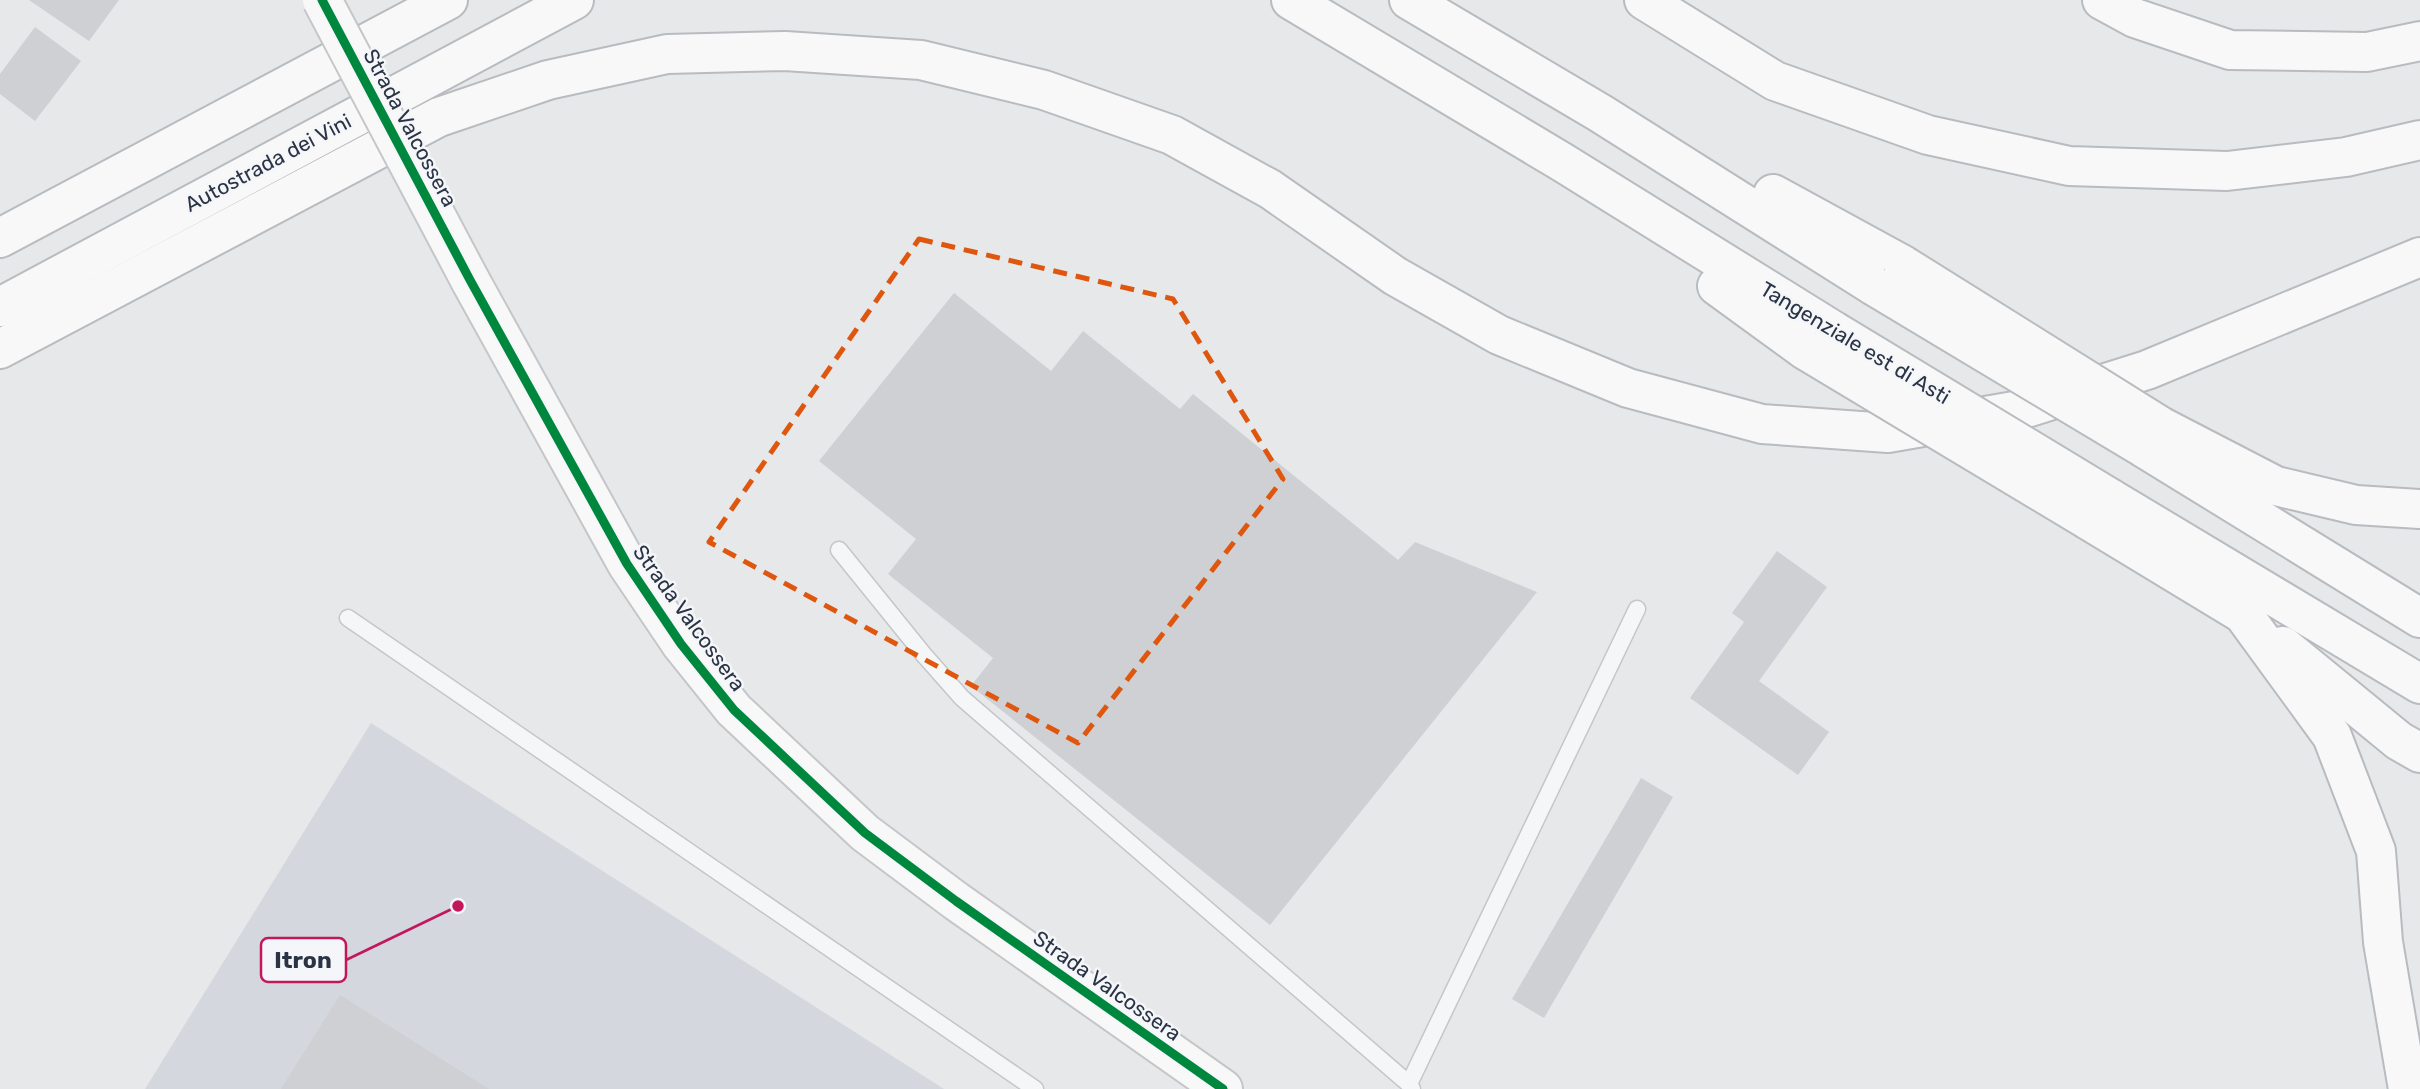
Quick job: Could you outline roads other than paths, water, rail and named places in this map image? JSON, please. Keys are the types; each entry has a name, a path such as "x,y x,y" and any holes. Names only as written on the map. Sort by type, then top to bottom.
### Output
{"main road":[{"name":"Strada Valcossera","path":"322,0 470,280 627,564 681,644 734,710 865,833 956,901 1223,1089"},
{"path":"0,238 448,0"},
{"name":"Autostrada dei Vini","path":"0,307 574,0"},
{"name":"Tangenziale est di Asti","path":"1292,0 1562,162 1819,340 2099,509 2420,684"},
{"path":"1409,0 1600,113 1888,275 2153,438 2420,618"},
{"path":"1644,0 1775,81 1928,135 2069,166 2227,171 2346,157 2420,140"},
{"path":"2102,0 2135,18 2230,50 2367,52 2420,41"},
{"path":"0,349 439,117 548,80 667,54 785,51 920,60 1044,90 1172,135 1270,190 1395,276 1499,335 1628,388 1762,424 1888,433 2020,410 2147,370 2420,257"},
{"path":"2153,438 2276,486 2356,505 2420,509"},
{"path":"2099,509 2243,614 2410,747"},
{"path":"2243,614 2332,736 2376,851 2383,942 2408,1089"}],"lane":[{"path":"839,550 962,698 1411,1086 1637,609"},
{"path":"348,618 1035,1089"}],"place":[{"name":"Itron","path":"458,906"}]}
